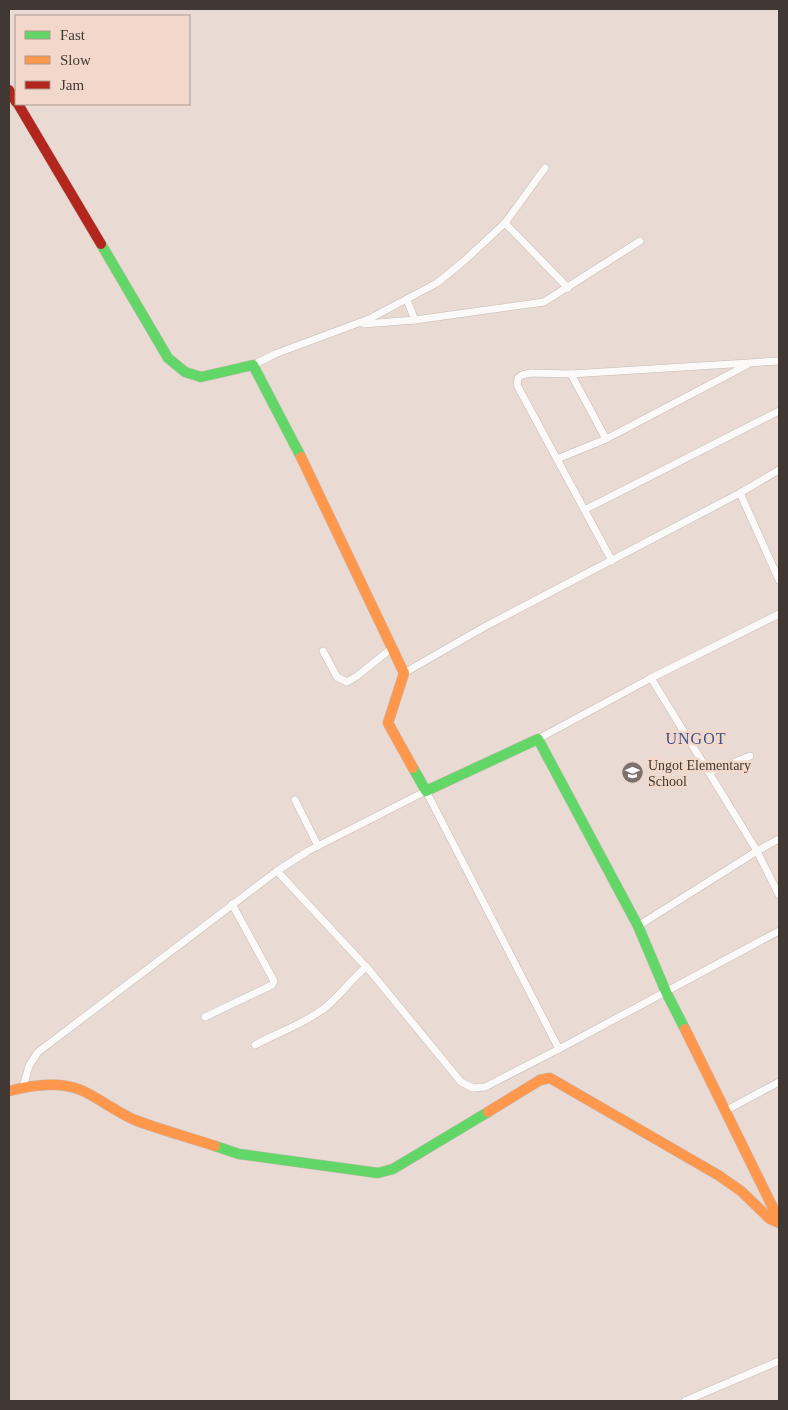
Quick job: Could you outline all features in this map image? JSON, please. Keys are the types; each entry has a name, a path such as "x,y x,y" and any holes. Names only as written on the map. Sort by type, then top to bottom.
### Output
{"street":[{"path":"18,105 168,358 185,372 201,377 253,365 275,354 369,319 437,283 505,223 546,168"},
{"path":"505,223 568,288"},
{"path":"353,325 414,320 544,302 640,242"},
{"path":"408,300 414,320"},
{"path":"612,560 517,385 518,378 531,373 571,374 779,361"},
{"path":"557,459 606,439 750,364"},
{"path":"253,365 303,461 404,673"},
{"path":"571,374 606,439"},
{"path":"586,510 779,411"},
{"path":"559,1049 426,791 390,731 388,723 404,673 486,626 740,493 779,470"},
{"path":"740,493 779,580"},
{"path":"23,1087 29,1066 38,1052 277,871 318,846 426,791 538,738 651,678 779,614"},
{"path":"322,651 337,677 347,682 392,648"},
{"path":"651,678 757,851 779,895"},
{"path":"538,738 638,926 666,992 779,1222"},
{"path":"710,772 750,756"},
{"path":"295,800 318,846"},
{"path":"638,926 779,839"},
{"path":"277,871 366,967 461,1082 473,1088 485,1086 559,1049 779,931"},
{"path":"205,1017 272,985 274,981 232,904"},
{"path":"255,1045 314,1015 327,1006 366,967"},
{"path":"9,1091 23,1087 59,1086 74,1088 133,1119 239,1154 378,1172 393,1169 540,1080 550,1078 718,1175 740,1191 770,1219 779,1222"},
{"path":"725,1111 779,1082"},
{"path":"685,1401 779,1361"}],"traffic: fast":[{"path":"101,244 168,358 185,372 201,377 253,365 301,457"},
{"path":"413,768 426,791 538,739 638,926 666,992 685,1029"},
{"path":"215,1146 239,1154 378,1173 393,1169 488,1112"}],"traffic: slow":[{"path":"301,457 404,673 388,723 413,768"},
{"path":"685,1029 779,1220"},
{"path":"488,1112 540,1080 550,1078 718,1175 741,1191 770,1219 779,1223"},
{"path":"9,1091 45,1085 72,1087 88,1093 135,1120 215,1146"}],"traffic: jam":[{"path":"9,90 15,100"},
{"path":"19,105 101,244"}],"place":[{"name":"Ungot Elementary School","path":"632,773"}],"district":[{"name":"UNGOT","path":"696,738"}]}
